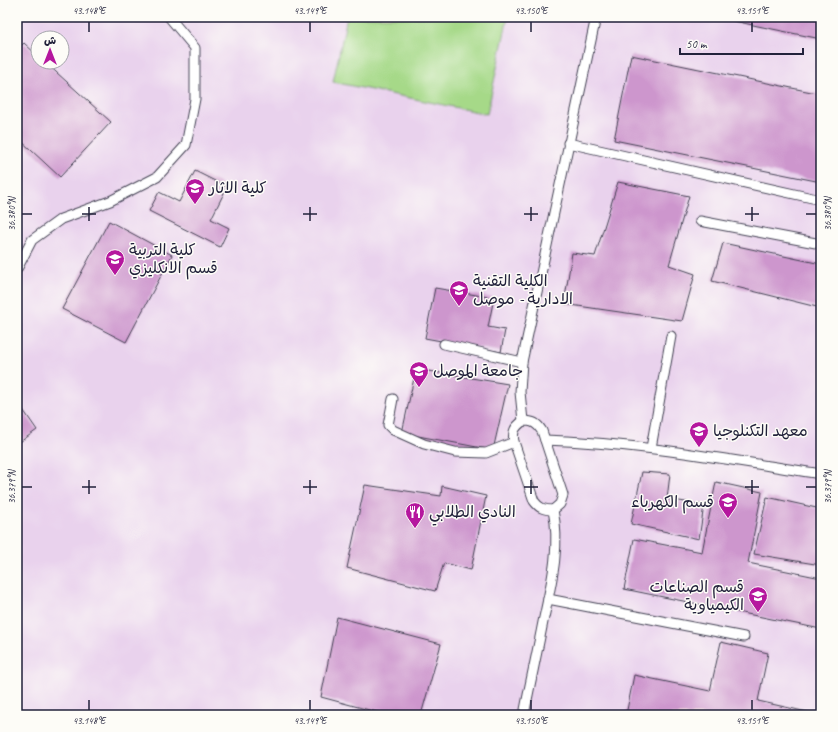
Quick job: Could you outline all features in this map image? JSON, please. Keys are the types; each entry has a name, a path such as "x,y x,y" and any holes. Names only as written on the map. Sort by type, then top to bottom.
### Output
{"lane":[{"path":"17,269 32,240 61,219 110,201 157,177 186,144 195,100 195,48 169,17"},
{"path":"523,421 520,392 522,362 596,17"},
{"path":"568,143 821,200"},
{"path":"700,221 821,244"},
{"path":"651,448 671,336"},
{"path":"444,344 522,362"},
{"path":"392,399 388,425 392,430 424,444 455,452 486,453 514,442"},
{"path":"523,421 531,421 538,425 545,440 563,495 560,504 553,510 542,509 537,506 534,501 514,442 513,433 516,426 523,421"},
{"path":"545,440 590,441 651,448 821,474"},
{"path":"524,715 548,599 556,546 556,529 553,510"},
{"path":"548,599 744,637"}],"shaded area":[{"name":"جامعة الموصل","path":"17,17 821,17 821,715 17,715"}],"green space":[{"path":"347,17 508,17 487,114 333,82"}],"building":[{"path":"821,17 821,39 719,18"},
{"path":"24,43 30,49 30,70 54,70 111,122 60,177 17,137 17,50"},
{"path":"631,55 821,94 821,182 614,140"},
{"path":"195,171 227,187 211,219 229,228 220,247 149,211 159,192 179,202"},
{"path":"618,182 689,196 669,265 695,274 682,321 564,304 572,253 595,256"},
{"path":"109,221 172,255 126,342 62,309"},
{"path":"723,243 821,264 821,308 712,281"},
{"path":"435,288 494,298 488,327 505,330 501,352 425,338"},
{"path":"416,369 508,384 493,450 402,433"},
{"path":"17,401 37,430 17,444"},
{"path":"642,472 670,474 667,499 704,505 699,539 631,524"},
{"path":"716,482 762,492 748,563 821,578 821,629 624,589 634,539 702,552"},
{"path":"365,485 441,496 442,486 486,496 471,570 444,563 435,591 347,568"},
{"path":"767,497 821,509 821,565 754,554"},
{"path":"337,617 441,644 421,715 388,715 321,697"},
{"path":"721,642 768,653 758,701 821,715 626,715 634,675 710,691"}],"place":[{"name":"كلية الاثار","path":"195,205"},
{"name":"كلية التربية قسم الانكليزي","path":"115,276"},
{"name":"الكلية التقنية الادارية - موصل","path":"459,307"},
{"name":"جامعة الموصل","path":"419,388"},
{"name":"معهد التكنلوجيا","path":"699,448"},
{"name":"قسم الكهرباء","path":"728,519"},
{"name":"النادي الطلابي","path":"415,529"},
{"name":"قسم الصناعات الكيمياوية","path":"758,613"}]}
